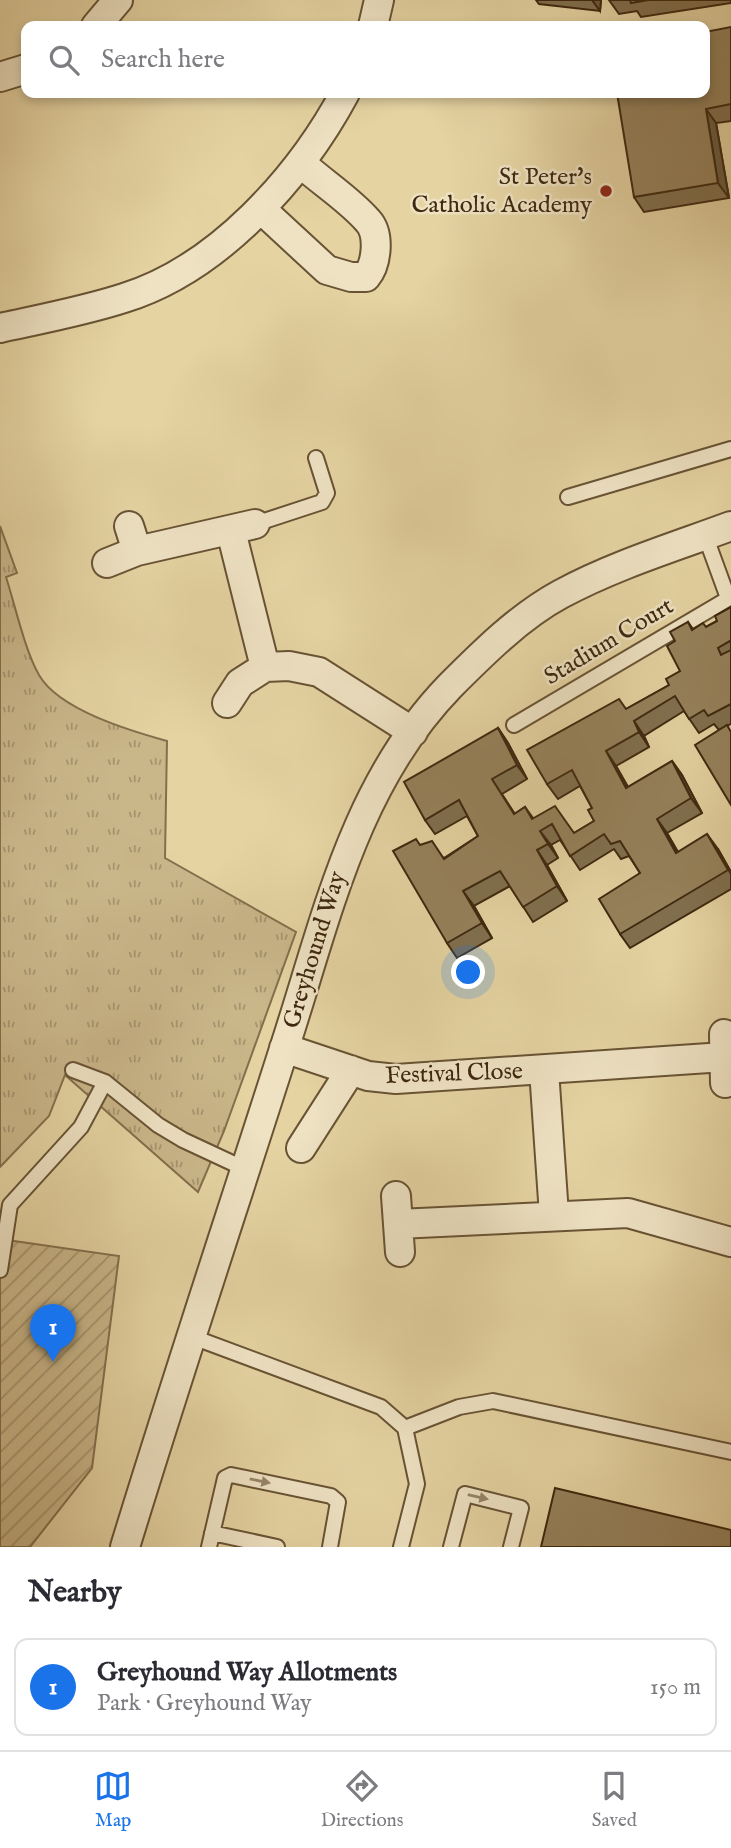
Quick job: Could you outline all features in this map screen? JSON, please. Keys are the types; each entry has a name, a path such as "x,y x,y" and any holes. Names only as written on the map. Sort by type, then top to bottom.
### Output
{"street":[{"path":"100,21 118,0"},
{"path":"374,21 379,0"},
{"path":"0,77 21,70"},
{"path":"0,328 126,298 187,266 261,209 302,164 342,98"},
{"path":"261,209 327,270 351,277 366,277 373,268 376,253 370,223 302,164"},
{"path":"107,564 133,538 243,528 265,667"},
{"name":"Greyhound Way","path":"125,1547 243,1168 285,1048 327,904 353,834 382,779 413,732 448,689 499,639 559,595 637,559 718,531"},
{"path":"227,703 240,683 265,667 289,666 319,672 413,732"},
{"name":"Festival Close","path":"285,1048 351,1070 396,1079 724,1058"},
{"path":"301,1148 351,1070"},
{"name":"Festival Close","path":"544,1070 554,1215"},
{"path":"396,1196 400,1252"},
{"path":"398,1224 628,1213 731,1242"}],"lane":[{"path":"568,497 731,449"},
{"path":"243,528 322,502 327,493 316,458"},
{"name":"Stadium Court","path":"514,725 729,597 718,531"},
{"path":"73,1070 105,1082 166,1130 243,1168"},
{"path":"0,1270 10,1205 81,1127 105,1082"},
{"path":"190,1336 381,1407 405,1428 417,1484 401,1547"},
{"path":"405,1428 458,1407 493,1402 731,1452"},
{"path":"276,1547 211,1540 225,1478 231,1475 331,1496 338,1502 330,1547"},
{"path":"451,1547 465,1494 521,1508 512,1547"}],"green space":[{"path":"0,526 17,573 6,577 25,641 39,675 62,699 79,709 116,725 167,741 165,858 296,932 224,1131 198,1192 65,1075 49,1116 0,1167"},
{"path":"0,1239 119,1256 92,1468 30,1547 0,1547"}],"building":[{"path":"731,27 731,104 706,109 718,183 634,197 618,98 710,98 710,31"},
{"path":"731,607 731,643 730,641 718,648 721,655 731,650 731,704 708,716 704,710 689,719 675,696 634,721 639,732 606,751 626,788 672,761 691,798 657,819 676,853 707,834 728,870 620,934 599,899 640,873 620,841 611,844 604,834 570,856 552,824 540,831 548,844 537,850 557,886 523,907 500,871 463,891 482,923 447,943 393,851 416,839 420,845 432,841 444,859 478,836 459,800 425,820 404,782 498,728 517,765 492,779 514,814 525,807 532,819 555,806 574,833 594,821 588,810 592,808 572,770 547,784 527,750 619,699 626,709 669,685 666,679 680,671 667,646 675,641 670,632 688,622 692,630 703,623 706,627 717,621 715,616"},
{"path":"727,725 731,732 731,805 695,745"},
{"path":"555,1488 731,1530 731,1547 541,1547"}],"place":[{"name":"St Peter's Catholic Academy","path":"606,191"},
{"name":"Greyhound Way Allotments","path":"53,1362"}]}
